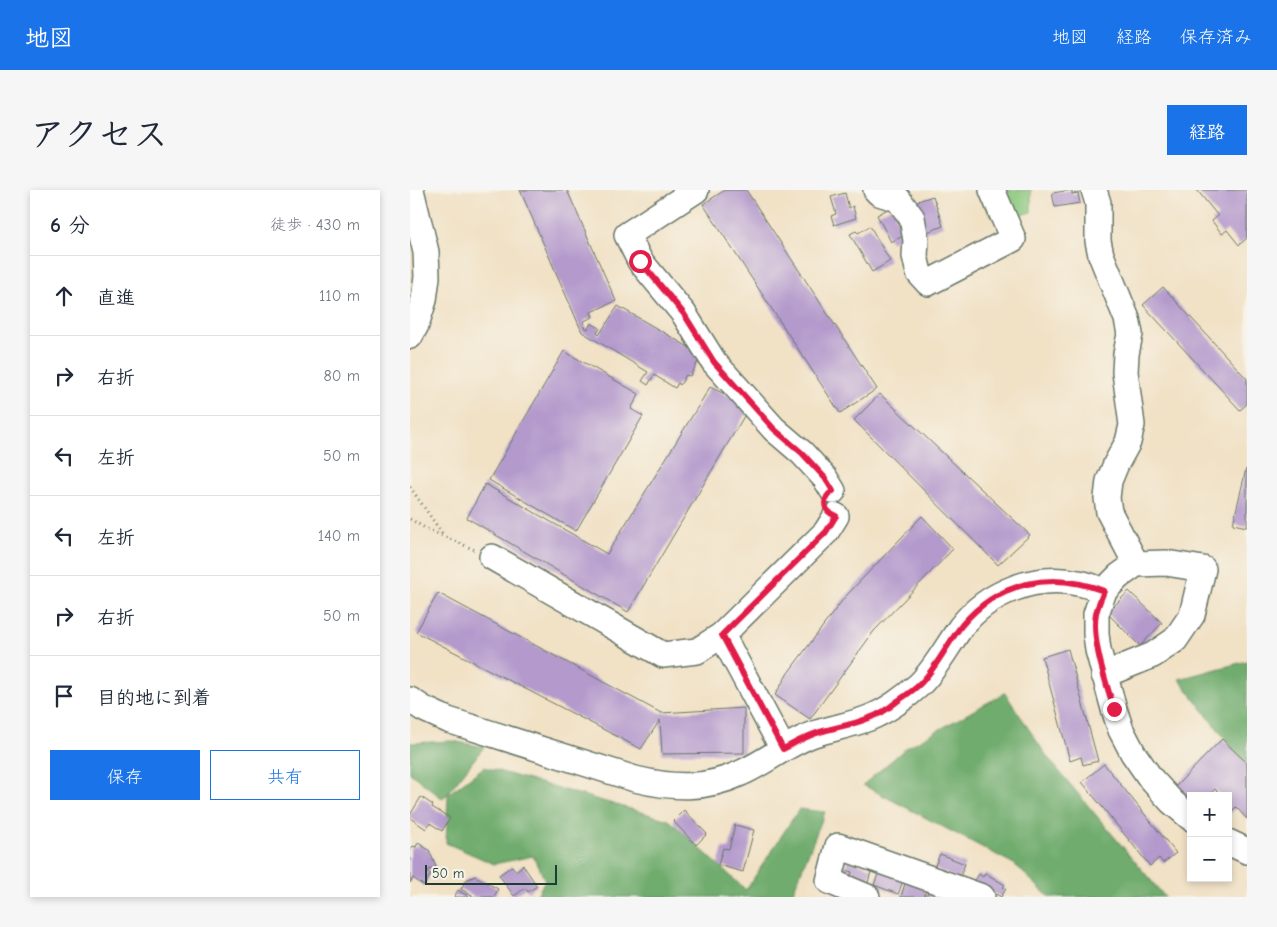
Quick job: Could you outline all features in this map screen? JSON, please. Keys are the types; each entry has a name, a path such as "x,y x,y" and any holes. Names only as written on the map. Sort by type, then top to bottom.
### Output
{"street":[{"path":"410,336 416,325 424,300 428,277 426,252 411,190"},
{"path":"492,557 663,655 697,651 722,635 826,532 836,516 847,512 850,500 846,493 838,490 833,491 825,478 802,453 774,429 714,362 684,314 640,261 627,235 696,190"},
{"path":"876,190 879,193 898,199 912,218 916,240 914,256 919,273 928,283 1013,239 992,190"},
{"path":"1094,190 1098,203 1098,241 1101,255 1127,319 1130,334 1125,372 1132,425 1128,442 1109,482 1107,498 1110,512 1136,564"},
{"path":"1104,675 1153,656 1175,640 1192,615 1203,569 1166,563 1136,564 1119,576 1104,591 1096,614 1098,650 1104,675 1121,730 1133,754 1151,779 1172,802 1187,815"},
{"path":"410,700 448,720 625,776 658,784 699,786 741,773 813,734 869,718 894,704 920,684 962,626 980,607 1001,593 1026,584 1048,581 1077,582 1104,591"},
{"path":"722,635 783,749"},
{"path":"1232,844 1247,851"},
{"path":"867,897 829,881 838,846 982,897"}],"path":[{"path":"410,487 444,536"},
{"path":"410,519 425,528 492,557"}],"green space":[{"path":"977,190 1031,190 1031,212 996,221 980,200"},
{"path":"1247,661 1247,767 1179,679"},
{"path":"1005,693 1048,758 1165,897 1049,897 1014,864 863,785 906,748"},
{"path":"452,741 484,747 443,799 410,773 410,743"},
{"path":"484,767 669,820 746,890 799,809 825,812 791,897 536,897 545,880 533,856 494,864 446,843 448,794"}],"building":[{"path":"520,190 567,190 616,301 591,312 593,317 584,321 585,327 588,329 591,323 600,328 597,333 599,335 618,306 697,352 697,359 699,360 690,376 686,375 680,385 678,383 675,388 654,375 648,385 642,381 648,372 582,332"},
{"path":"725,190 746,190 877,389 840,413 703,204"},
{"path":"1072,190 1072,194 1078,193 1080,203 1055,207 1052,193"},
{"path":"1197,190 1247,190 1247,238 1239,245 1227,230 1222,234 1212,221 1218,216"},
{"path":"845,193 849,208 853,206 856,218 834,225 831,216 836,214 831,197"},
{"path":"933,196 943,226 922,234 915,202"},
{"path":"893,206 897,214 894,215 905,235 891,242 877,215"},
{"path":"870,226 890,261 872,272 850,234 856,231 858,233"},
{"path":"1163,287 1247,379 1247,404 1240,410 1143,305"},
{"path":"564,351 639,394 631,409 643,416 576,531 489,480"},
{"path":"710,387 750,406 628,612 467,518 485,484 607,554"},
{"path":"880,394 1030,535 998,565 854,420"},
{"path":"1247,469 1247,527 1233,524"},
{"path":"922,516 953,549 874,631 810,719 775,695 788,673 844,598"},
{"path":"1129,591 1162,623 1140,646 1107,613"},
{"path":"438,593 661,713 744,708 744,753 662,754 660,720 641,749 416,632"},
{"path":"1068,649 1098,761 1083,765 1081,757 1070,761 1042,657"},
{"path":"1222,739 1247,763 1247,819 1236,807 1232,811 1232,792 1218,792 1215,789 1212,792 1187,792 1187,798 1175,787"},
{"path":"1104,764 1176,853 1163,863 1159,858 1150,866 1082,782"},
{"path":"421,797 433,805 432,807 450,818 442,831 430,823 426,829 410,818"},
{"path":"684,810 707,834 696,845 673,821"},
{"path":"735,825 754,830 743,872 718,865 723,848 729,849"},
{"path":"418,843 429,850 436,867 429,870 428,873 431,874 424,886 413,878 410,883 410,851"},
{"path":"940,854 965,864 959,879 934,868"},
{"path":"848,860 872,868 867,886 849,880 852,872 845,870"},
{"path":"523,865 537,886 528,892 525,888 514,896 499,875 512,866 516,871"},
{"path":"880,869 903,881 898,894 874,885"},
{"path":"985,873 1005,885 1003,887 1006,889 1001,897 974,882 979,874 983,877"},
{"path":"475,876 498,889 494,897 474,897 461,889 466,880"},
{"path":"906,880 927,886 924,897 901,897"},
{"path":"458,890 469,897 454,897"},
{"path":"928,891 946,897 926,897"}],"route":[{"path":"640,261 684,314 714,362 774,429 802,453 825,478 833,491 827,496 825,505 828,512 836,516 826,532 722,635 783,749 813,734 869,718 894,704 920,684 962,626 980,607 1001,593 1026,584 1048,581 1077,582 1104,591 1096,614 1096,634 1098,650 1114,709"}]}
